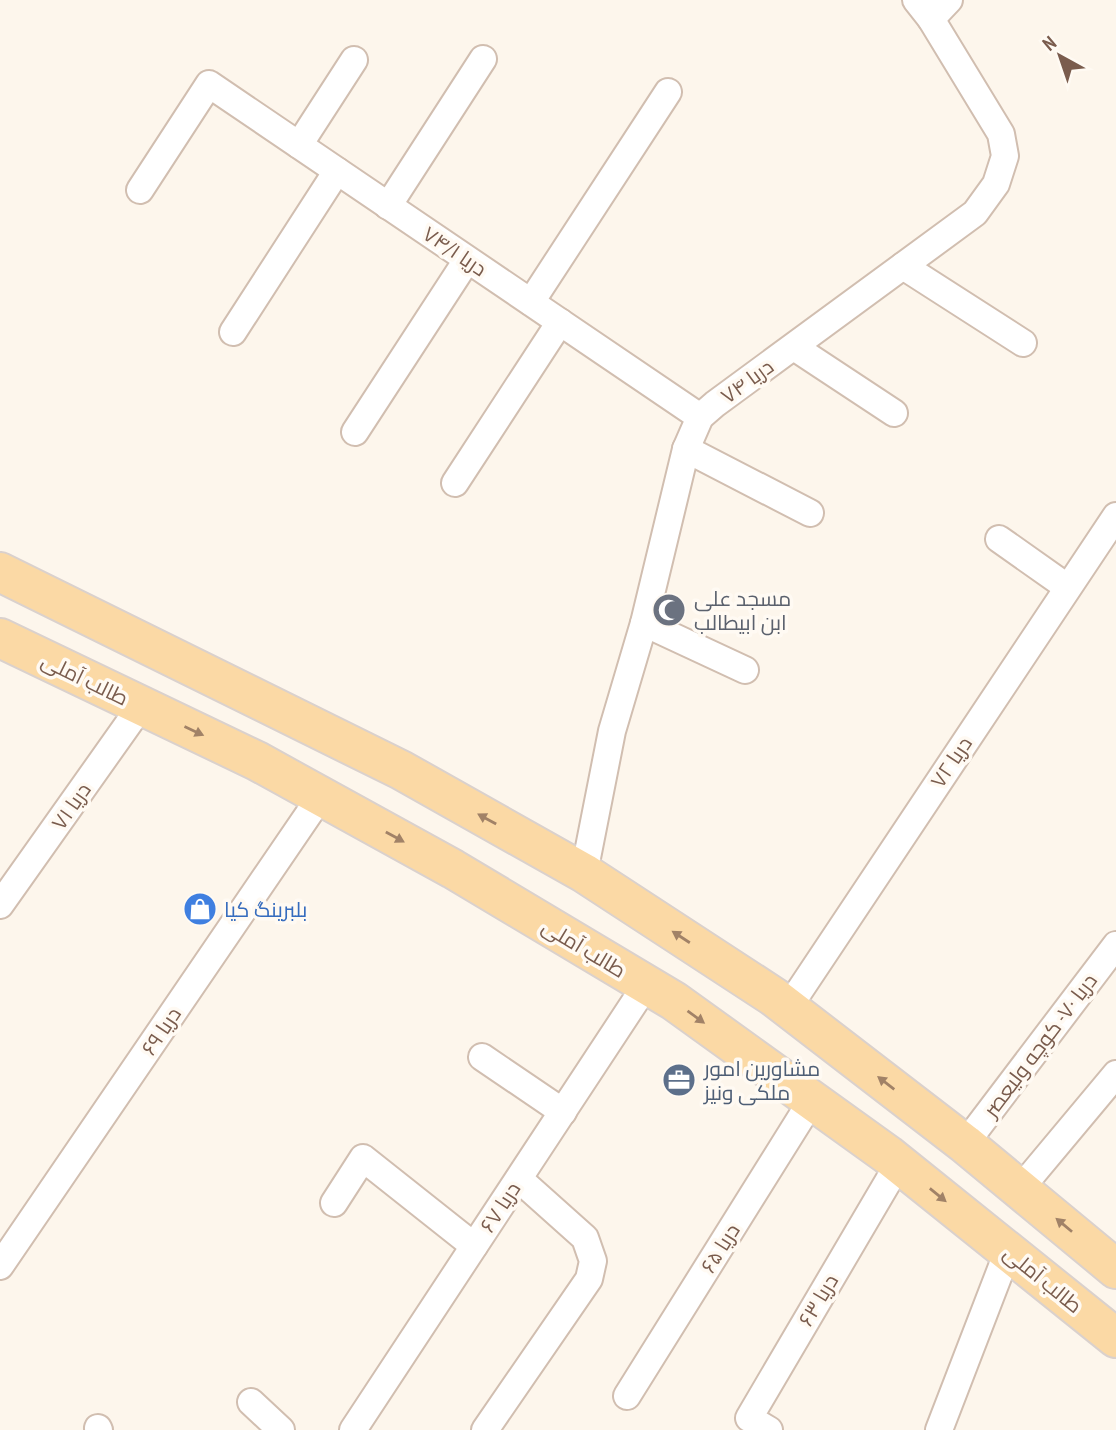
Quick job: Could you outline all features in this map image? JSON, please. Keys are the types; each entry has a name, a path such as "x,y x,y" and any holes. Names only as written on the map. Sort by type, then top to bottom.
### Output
{"main road":[{"path":"0,572 401,770 584,873 788,1008 965,1144 1116,1269"},
{"name":"طالب آملی","path":"0,638 257,761 453,869 674,1001 899,1163 1116,1338"}],"street":[{"name":"دریا ۷۴","path":"584,873 612,731 644,623 686,449 700,417 975,213 996,184 1005,156 1001,134 932,6"},
{"path":"388,206 483,59"},
{"path":"299,145 354,60"},
{"name":"دریا ۷۴/۱","path":"140,190 209,84 700,417"},
{"path":"531,302 668,92"},
{"path":"233,332 337,171"},
{"path":"355,432 467,260"},
{"path":"903,267 1023,344"},
{"path":"455,483 560,322"},
{"path":"794,347 894,413"},
{"path":"686,449 810,513"},
{"name":"دریا ۷۲","path":"788,1008 1116,516"},
{"path":"999,539 1067,587"},
{"path":"644,623 745,670"},
{"name":"دریا ۷۱","path":"0,905 141,706"},
{"name":"دریا ۶۹","path":"0,1266 321,796"},
{"name":"دریا ۷۰- کوچه ولیعصر","path":"965,1144 1116,945"},
{"name":"دریا ۶۷","path":"353,1430 646,985"},
{"path":"482,1057 563,1112"},
{"path":"1020,1189 1116,1074"},
{"name":"دریا ۶۵","path":"627,1396 813,1100"},
{"path":"334,1203 363,1158 474,1246"},
{"name":"دریا ۶۳","path":"769,1430 749,1418 899,1163"},
{"path":"485,1430 589,1279 593,1261 585,1238 519,1179"},
{"path":"939,1430 1009,1251"},
{"path":"251,1402 281,1430"}],"place":[{"name":"مسجد علی ابن ابیطالب","path":"669,610"},
{"name":"بلبرینگ کیا","path":"200,909"},
{"name":"مشاورین امور ملکی ونیز","path":"679,1080"}]}
